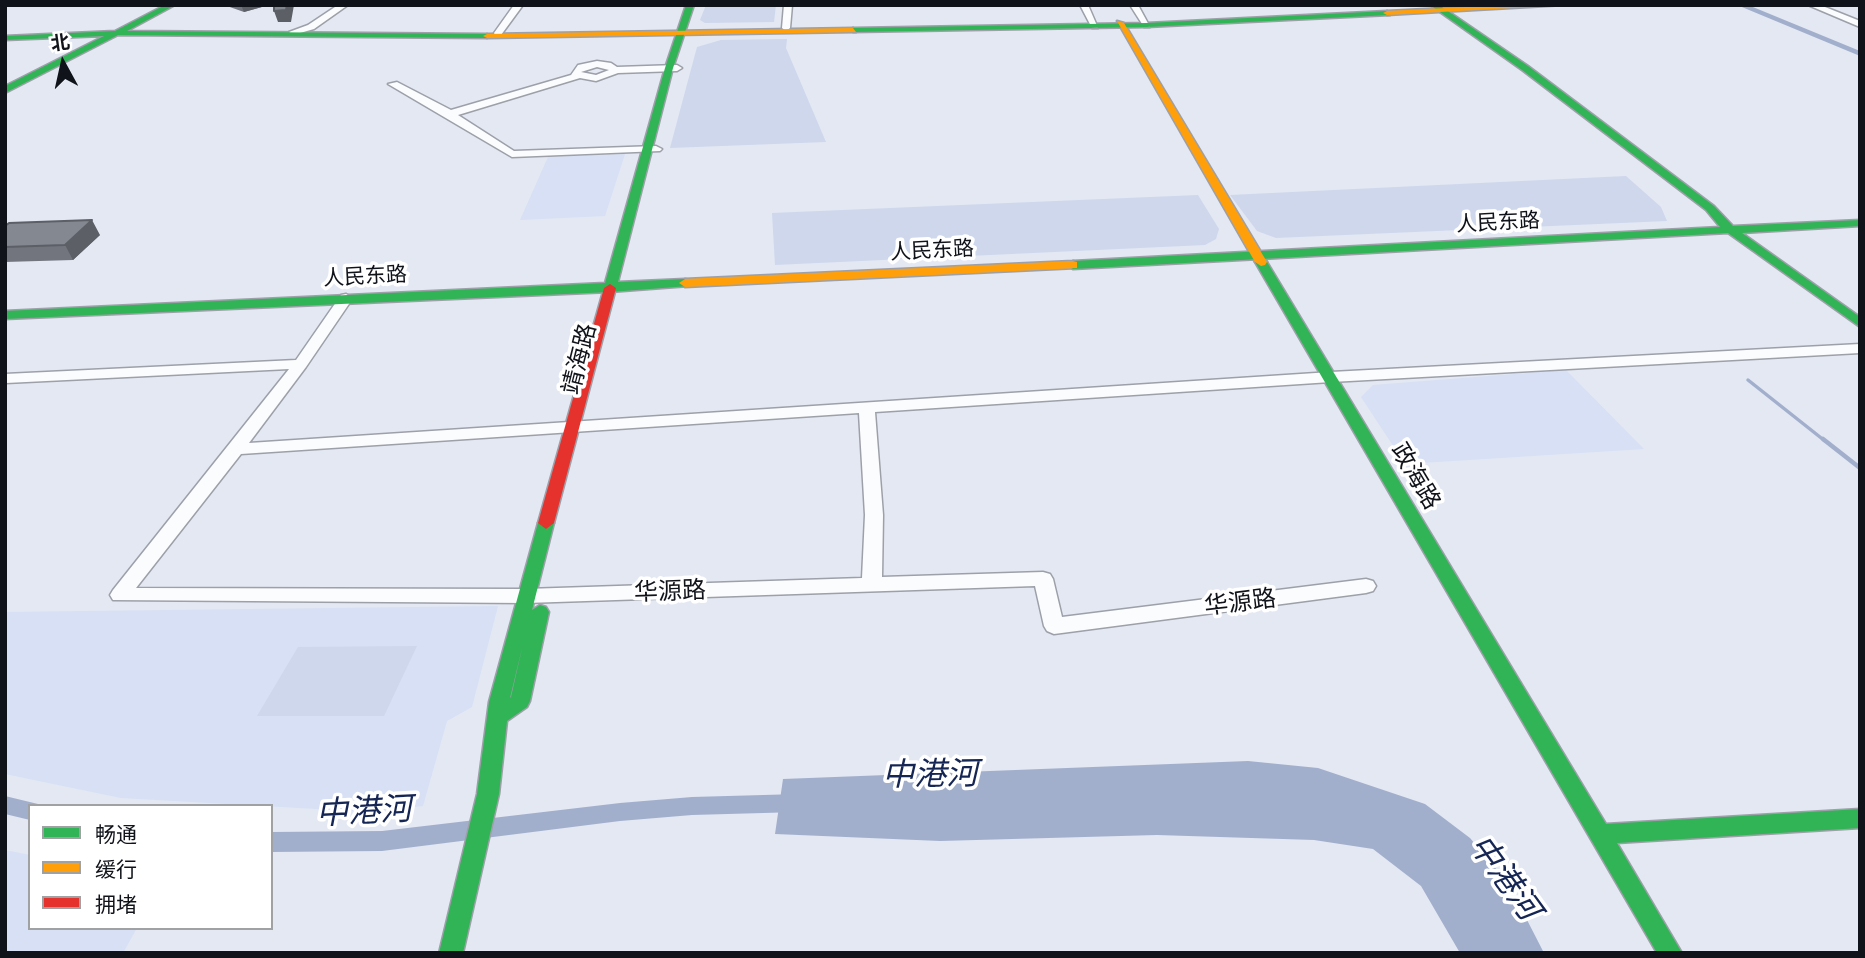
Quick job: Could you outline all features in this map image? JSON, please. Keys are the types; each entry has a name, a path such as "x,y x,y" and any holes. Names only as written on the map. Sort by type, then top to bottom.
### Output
{"main road":[{"path":"5,88 162,5"},
{"path":"115,31 171,5"},
{"name":"靖海路","path":"451,953 488,794 499,716 520,701 535,595 690,5"},
{"name":"靖海路","path":"684,32 697,5"},
{"path":"5,37 115,31 684,32 786,28 1121,24 1505,5"},
{"path":"1444,8 1560,5"},
{"path":"1444,8 1501,40 1713,192 1739,223 1860,323"},
{"path":"115,31 397,36 1094,24"},
{"name":"政海路","path":"1121,24 1670,953"},
{"name":"人民东路","path":"5,309 1256,253 1860,217"},
{"path":"1739,223 1860,307"},
{"name":"人民东路","path":"1739,223 1860,223"},
{"name":"人民东路","path":"5,316 616,282"},
{"path":"1601,834 1860,818"}],"street":[{"path":"293,32 312,27 344,5"},
{"path":"498,33 519,5"},
{"path":"786,28 788,5"},
{"path":"1084,5 1094,24"},
{"path":"1134,5 1146,23"},
{"path":"1812,5 1860,24"},
{"path":"450,114 578,76 596,78 614,70 673,68"},
{"path":"393,84 450,114 512,154 651,149"},
{"path":"236,449 302,364 346,298"},
{"path":"236,449 1331,377 1860,348"},
{"path":"6,378 302,364"},
{"path":"867,408 874,515 872,584"},
{"name":"华源路","path":"236,449 120,595 535,595 1043,579 1054,626 1366,586"}],"shaded area":[{"path":"706,5 776,5 774,22 705,23 700,20"},
{"path":"787,39 786,48 826,142 670,148 697,47 721,40"},
{"path":"625,154 605,216 520,220 548,157"},
{"path":"1626,176 1661,207 1667,221 1276,238 1257,231 1230,195"},
{"path":"1198,195 1219,229 1216,239 1205,245 775,265 772,213"},
{"path":"1566,370 1644,449 1405,464 1361,397 1373,385"},
{"path":"498,606 472,707 447,721 423,806 370,812 273,807 273,804 121,798 5,774 5,612"},
{"path":"417,646 384,716 257,716 298,647"},
{"path":"5,850 28,855 28,930 136,930 123,953 5,953"}],"water":[{"path":"1248,761 1318,768 1425,804 1470,838 1508,883 1544,953 1460,953 1421,886 1373,849 1314,840 1157,835 940,841 775,834 783,779"}],"building":[{"path":"274,5 287,5 286,10 274,11"},
{"path":"92,220 65,245 5,247 5,226 9,223"}],"waterway":[{"path":"1741,5 1860,54"},
{"path":"1748,380 1825,441"},
{"path":"1823,439 1860,468"},
{"name":"中港河","path":"273,842 382,841 620,812 692,806 799,803"},
{"name":"中港河","path":"5,805 28,811"}],"traffic: fast":[{"path":"5,90 171,5"},
{"path":"610,288 669,68 690,5"},
{"path":"1434,5 1525,68 1710,208 1725,226 1860,323"},
{"path":"853,30 1147,25 1387,13"},
{"path":"5,38 117,33 487,36"},
{"path":"1073,265 1860,223"},
{"path":"1261,262 1670,953"},
{"path":"5,315 685,283"},
{"path":"451,953 488,794 499,702 546,523"},
{"path":"499,716 520,701 540,612"},
{"path":"1600,834 1860,818"}],"traffic: slow":[{"path":"1387,13 1560,5"},
{"path":"1120,23 1261,262"},
{"path":"487,36 853,30"},
{"path":"685,283 1073,265"}],"traffic: jam":[{"path":"546,523 610,288"}]}
